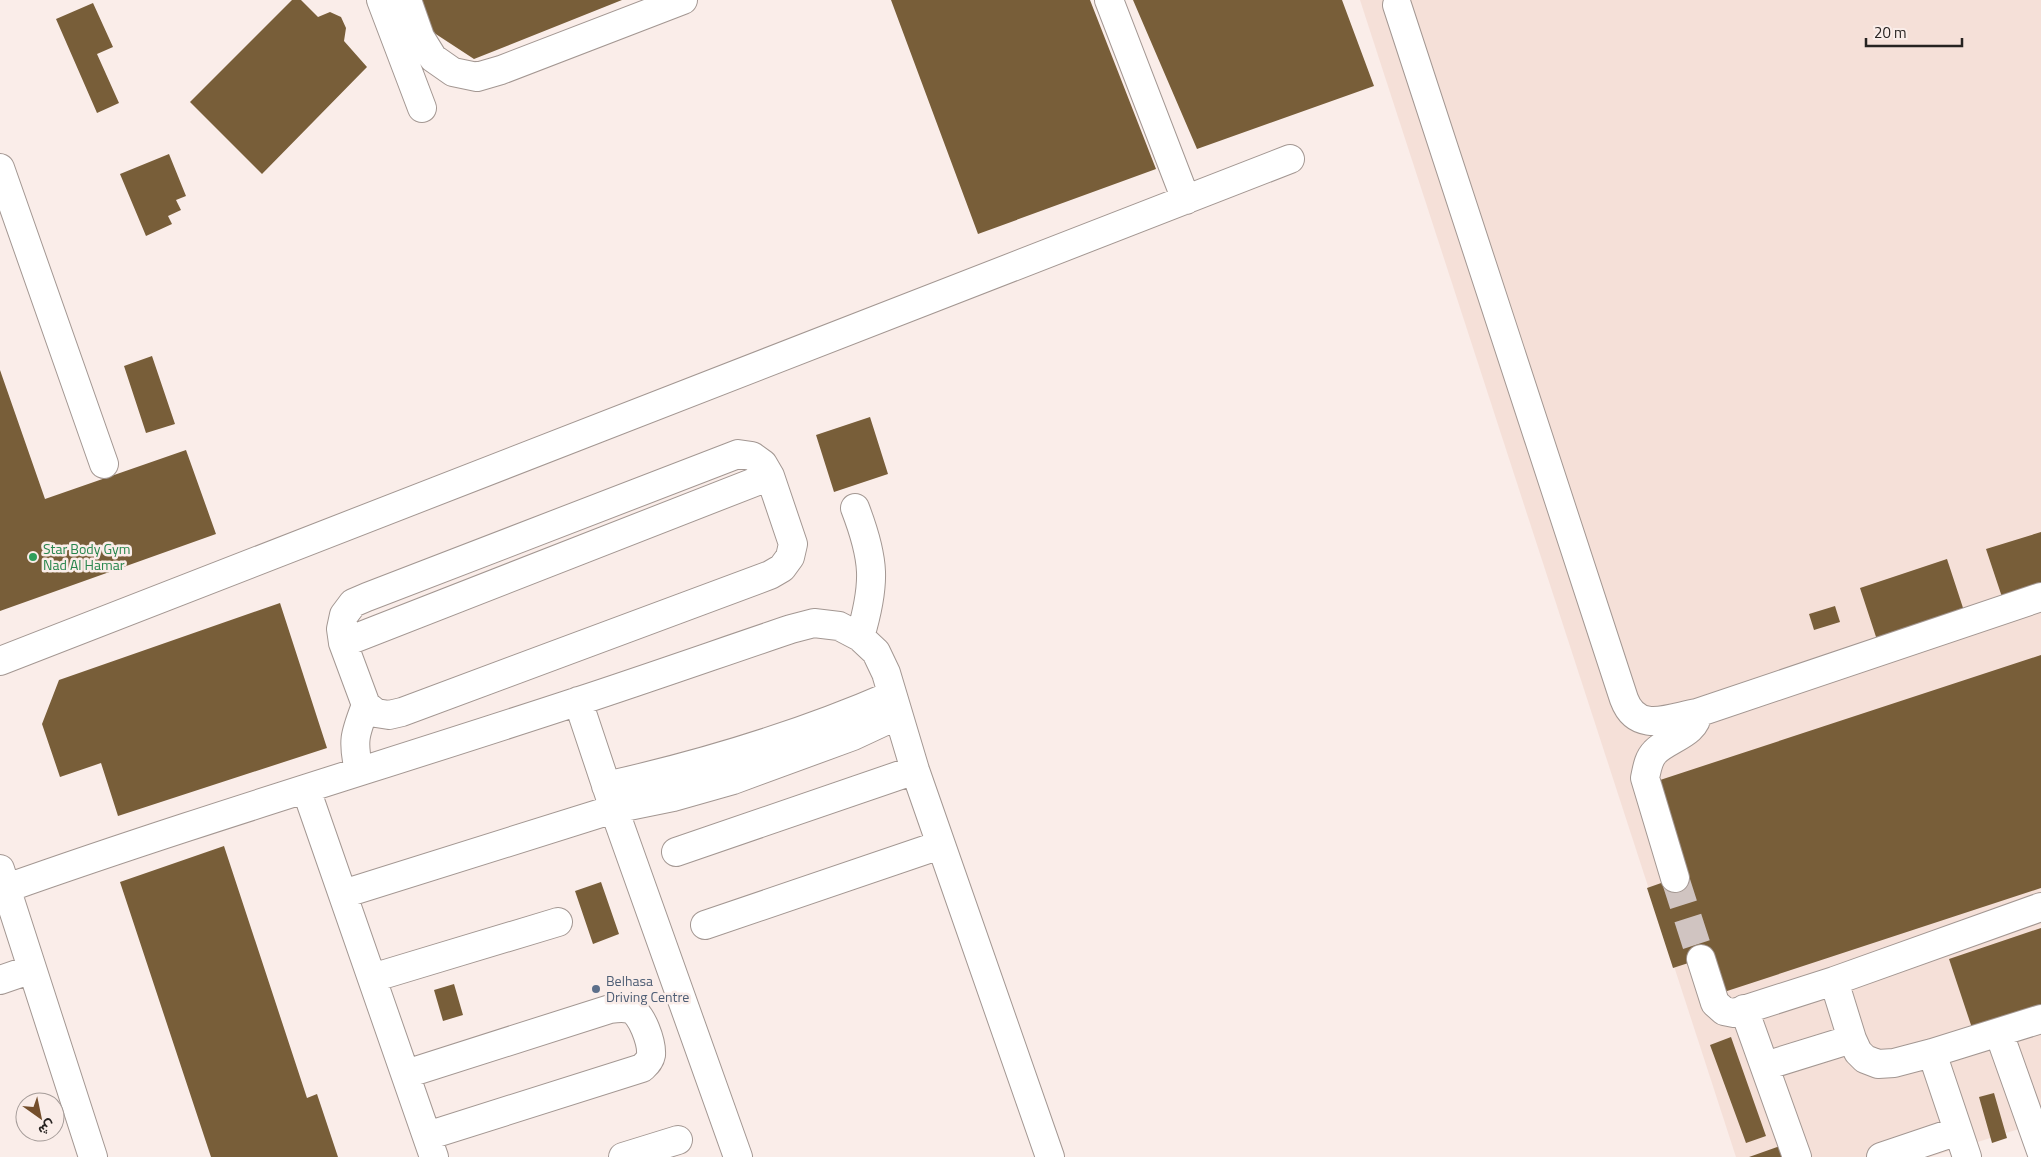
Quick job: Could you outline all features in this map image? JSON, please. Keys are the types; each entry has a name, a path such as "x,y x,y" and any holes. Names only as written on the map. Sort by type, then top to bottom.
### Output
{"street":[{"path":"381,0 422,108"},
{"path":"407,0 420,37 433,58 453,72 477,77 501,70 683,0"},
{"path":"1109,0 1186,200"},
{"path":"1397,5 1628,710 1636,718 1646,722 1698,713 2041,597"},
{"path":"0,661 1290,158"},
{"path":"0,168 104,464"},
{"path":"359,771 354,738 366,705 343,643 770,476 793,544 790,557 782,568 770,575 402,712 389,715 376,713 366,705"},
{"path":"855,508 867,539 872,572 870,605 860,637"},
{"path":"93,1157 3,878 78,863 814,623 839,626 860,637 876,652 886,672 915,770 940,845 1050,1157"},
{"path":"578,701 610,798 738,1157"},
{"path":"343,894 610,798 667,772 728,755 848,714 895,705"},
{"path":"1675,878 1645,778 1647,765 1654,753 1664,744 1693,726 1698,719 1698,713"},
{"path":"676,852 915,770"},
{"path":"306,789 430,1146 642,1068 648,1061 651,1053 640,1017 631,1009 620,1007 406,1074"},
{"path":"705,926 940,845"},
{"path":"1701,959 1715,1004 1724,1011 1734,1013 1834,981 2041,907"},
{"path":"372,978 558,922"},
{"path":"0,980 32,969"},
{"path":"1834,981 1852,1039 1858,1052 1865,1059 1878,1064 1932,1053 2041,1019"},
{"path":"1744,1009 1797,1157"},
{"path":"1999,1033 2041,1151"},
{"path":"1765,1066 1852,1039"},
{"path":"1932,1053 1966,1157"},
{"path":"1881,1157 1958,1132"},
{"path":"623,1157 678,1140"}],"shaded area":[{"path":"1360,0 2041,0 2041,1122 1930,1157 1736,1157"}],"building":[{"path":"292,0 301,0 318,17 330,12 341,17 346,28 344,41 367,67 262,174 190,102"},
{"path":"413,0 622,0 474,59 422,25"},
{"path":"891,0 1090,0 1156,169 978,234"},
{"path":"1133,0 1342,0 1374,86 1197,149"},
{"path":"93,3 113,47 97,54 119,103 97,113 56,19"},
{"path":"169,154 186,196 176,200 181,210 168,216 172,224 146,236 120,174"},
{"path":"152,356 175,424 146,433 124,366"},
{"path":"0,370 45,499 186,450 216,534 0,611"},
{"path":"870,417 888,474 834,492 816,435"},
{"path":"2041,532 2041,595 2005,606 1986,549"},
{"path":"1947,559 1966,617 1879,646 1860,588"},
{"path":"280,603 327,748 118,816 101,763 60,777 42,724 59,680"},
{"path":"1835,606 1840,622 1814,630 1809,614"},
{"path":"2041,655 2041,888 1724,992 1713,955 1673,968 1647,888 1684,875 1654,782"},
{"path":"224,846 307,1098 317,1094 338,1157 211,1157 120,882"},
{"path":"601,882 619,934 593,944 575,891"},
{"path":"2041,928 2041,1006 1972,1028 1949,959"},
{"path":"454,984 463,1015 443,1021 434,990"},
{"path":"1731,1037 1766,1136 1746,1143 1710,1045"},
{"path":"1994,1093 2007,1138 1992,1143 1979,1097"},
{"path":"1783,1145 1788,1157 1749,1157"}],"tunnel":[{"path":"1675,878 1701,959"}],"place":[{"name":"Star Body Gym Nad Al Hamar","path":"33,557"},
{"name":"Belhasa Driving Centre","path":"596,989"}]}
